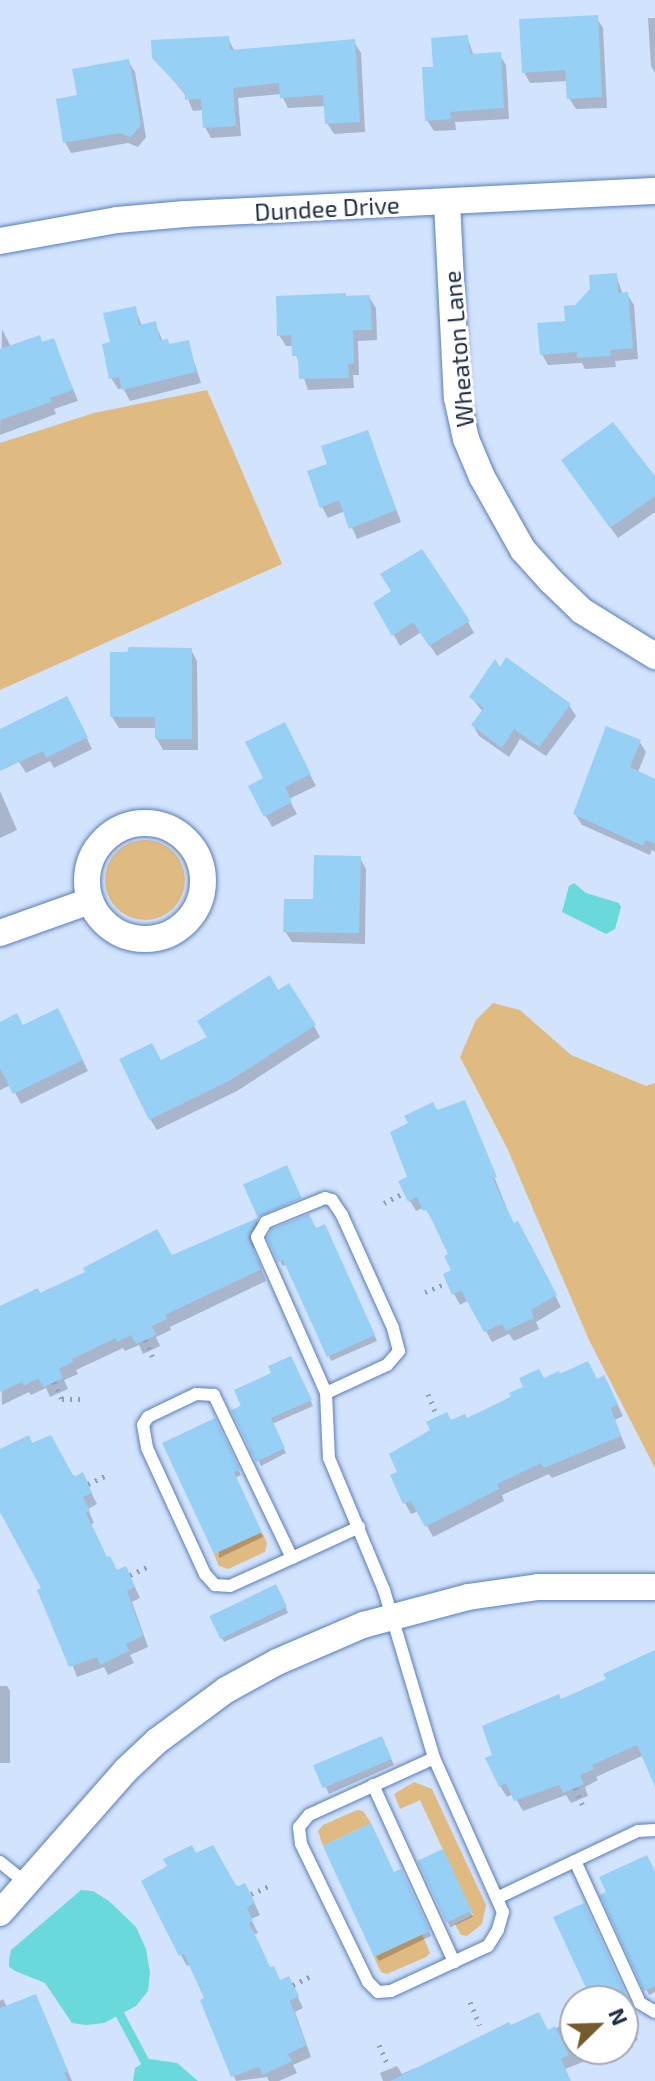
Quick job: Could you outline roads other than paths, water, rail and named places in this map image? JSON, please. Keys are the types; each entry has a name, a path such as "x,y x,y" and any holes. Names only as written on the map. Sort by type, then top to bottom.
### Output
{"street":[{"name":"Dundee Drive","path":"0,241 90,224 172,215 655,191"},
{"name":"Wheaton Lane","path":"447,203 457,398 466,439 482,477 523,550 551,581 582,611 655,656"},
{"path":"132,823 168,826 193,848 200,863 203,879 196,909 187,921 162,937 132,938 118,933 103,922 90,901 87,873 91,856 102,841 132,823"},
{"path":"0,933 90,901"},
{"path":"0,1913 126,1770 188,1716 277,1662 332,1637 392,1616 468,1597 538,1587 655,1587"}],"lane":[{"path":"326,1393 387,1365 399,1351 393,1328 342,1215 332,1200 325,1198 266,1222 257,1237 326,1393 329,1458 392,1616 434,1758 499,1897 502,1921 488,1946 391,1991 378,1992 372,1988 301,1844 299,1827 309,1815 434,1758"},
{"path":"292,1558 214,1395 196,1394 148,1417 143,1425 147,1448 209,1580 215,1585 230,1586 292,1558 359,1527"},
{"path":"373,1785 454,1962"},
{"path":"499,1897 638,1831 655,1830"},
{"path":"575,1861 640,2003 655,2012"},
{"path":"0,1862 27,1884"}],"waterway":[{"path":"120,2015 145,2062"}]}
